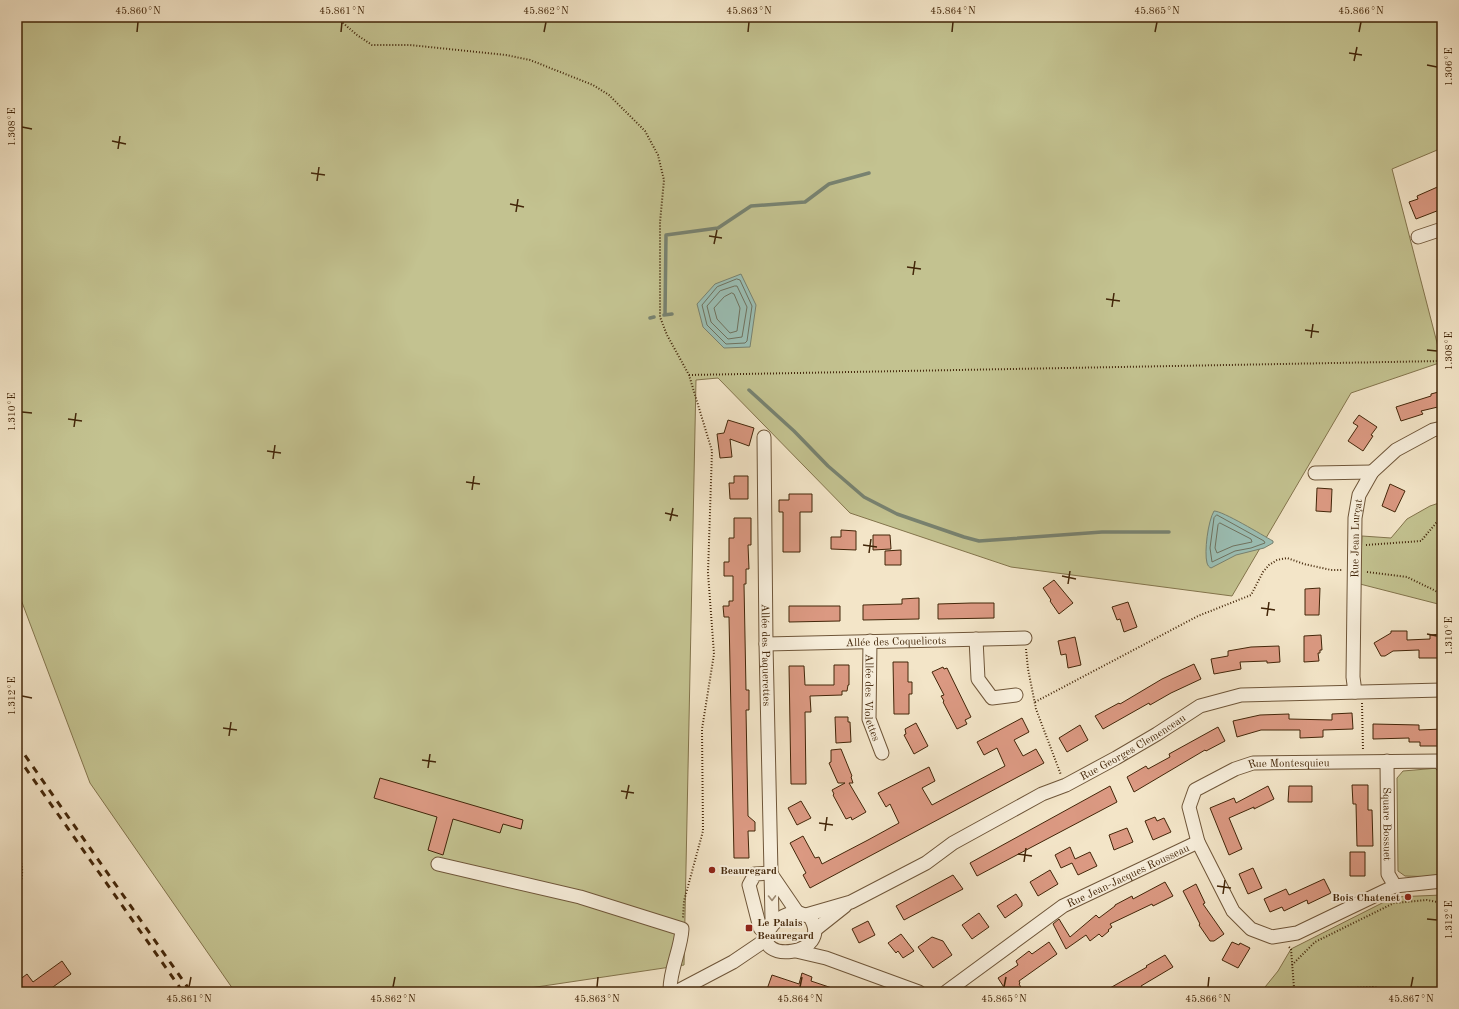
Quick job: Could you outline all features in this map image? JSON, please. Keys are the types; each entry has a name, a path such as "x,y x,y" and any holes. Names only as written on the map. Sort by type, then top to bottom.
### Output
{"street":[{"path":"1418,237 1442,229"},
{"name":"Rue Jean Lurçat","path":"1358,692 1353,677 1355,518 1359,495 1372,472 1396,450 1433,430 1442,428"},
{"name":"Allée des Paquerettes","path":"764,437 766,644 772,918 770,936"},
{"path":"1315,472 1372,472"},
{"name":"Allée des Coquelicots","path":"766,644 1025,638"},
{"path":"976,639 978,679 983,686 992,698 1016,695"},
{"name":"Allée des Violettes","path":"870,641 869,720 882,753"},
{"name":"Rue Georges Clemenceau","path":"796,951 808,944 815,933 851,902 926,863 953,843 1042,794 1066,785 1157,734 1200,706 1240,695 1442,690"},
{"name":"Square Bossuet","path":"1387,761 1388,874 1395,886"},
{"name":"Rue Montesquieu","path":"1198,842 1189,807 1195,790 1235,769 1253,763 1439,761 1442,765"},
{"name":"Rue Jean-Jacques Rousseau","path":"946,992 1063,906 1198,842 1233,911 1251,929 1272,937 1297,933 1395,886 1442,881"},
{"path":"438,864 580,897 682,929 682,940 670,984 670,992"},
{"path":"826,958 810,917 802,914 771,874 755,874 749,885 760,928 770,936 780,951 796,951 826,958 919,992"},
{"name":"Rue Georges Clemenceau","path":"676,992 733,962 770,936 788,914 802,914 851,902"}],"path":[{"path":"336,17 357,35 372,45 410,45 506,55 530,60 593,85 609,95 645,131 658,155 664,180 660,222 660,317 667,335 688,375 712,451 708,573 714,654 702,729 703,831 684,901 682,929"},
{"path":"688,375 1442,361"},
{"path":"1355,546 1420,541 1442,516"},
{"path":"1034,702 1198,616 1251,595 1263,572 1269,565 1277,560 1287,558 1304,564 1331,570 1354,571 1407,578 1442,594"},
{"path":"1025,638 1028,669 1034,702 1051,751 1066,785"},
{"path":"1358,692 1363,762"},
{"path":"17,852 22,863 23,873 19,890 17,892"},
{"path":"1292,965 1316,942 1394,903 1427,900 1442,903"},
{"path":"1272,937 1291,949 1294,988"},
{"path":"1277,992 1294,988 1316,990 1372,987 1403,992"}],"shaded area":[{"path":"17,17 1442,17 1442,148 1392,169 1442,362 1351,393 1232,596 1011,567 850,513 718,378 696,380 684,965 503,992 235,992 90,783 17,589"},
{"path":"1442,502 1442,605 1360,584 1362,536 1391,538 1407,519 1430,506"},
{"path":"1438,768 1442,774 1442,872 1437,877 1405,876 1398,871 1397,778 1403,771"},
{"path":"1442,895 1442,992 1261,992 1278,971 1291,949 1394,897"}],"water":[{"path":"741,274 756,305 750,347 724,348 703,327 697,304 715,284"},
{"path":"1214,511 1243,524 1273,541 1273,543 1264,548 1236,555 1210,568 1206,558 1206,544 1208,529"}],"building":[{"path":"1442,185 1442,209 1416,219 1409,202 1418,199 1417,196"},
{"path":"1442,391 1442,406 1421,411 1423,414 1401,421 1396,407"},
{"path":"1359,415 1377,427 1363,451 1348,441 1358,426 1353,423"},
{"path":"728,420 754,428 749,446 730,439 732,457 720,458 717,434 724,433"},
{"path":"734,476 748,476 748,499 730,499 729,483 734,483"},
{"path":"1390,484 1405,491 1395,512 1382,506"},
{"path":"1317,488 1332,489 1331,512 1316,511"},
{"path":"789,494 812,494 812,512 800,512 800,552 783,552 783,512 779,512 779,500 789,500"},
{"path":"734,518 751,518 751,545 748,545 749,569 746,569 746,584 744,584 746,690 749,690 749,710 746,710 748,816 755,822 755,831 748,831 749,858 734,858 729,617 724,617 723,606 729,606 729,601 733,601 733,576 724,576 724,562 729,562 729,538 734,538"},
{"path":"841,530 856,531 856,550 831,549 831,537 841,537"},
{"path":"873,535 890,535 891,549 873,550"},
{"path":"901,550 901,565 885,565 885,551"},
{"path":"1054,580 1073,603 1059,614 1043,588"},
{"path":"1320,588 1319,615 1305,615 1305,589"},
{"path":"919,598 919,619 863,620 863,605 902,604 902,599"},
{"path":"1128,602 1137,627 1124,632 1120,619 1117,620 1112,607"},
{"path":"994,603 994,618 938,619 938,604"},
{"path":"789,606 840,606 840,621 789,622"},
{"path":"1391,631 1407,631 1407,640 1430,639 1430,635 1442,634 1442,658 1419,658 1419,650 1393,651 1385,656 1381,656 1374,643 1391,633"},
{"path":"1321,635 1322,650 1318,653 1319,661 1304,662 1304,636"},
{"path":"1075,637 1081,665 1068,668 1066,654 1061,655 1058,641"},
{"path":"1279,646 1280,662 1240,662 1241,669 1214,674 1211,659 1228,656 1228,651 1251,647"},
{"path":"893,662 908,662 908,682 912,682 912,694 909,694 909,714 894,714"},
{"path":"1194,664 1201,679 1150,705 1149,703 1103,729 1095,716 1119,703 1120,704 1162,679"},
{"path":"834,665 849,665 849,685 847,691 842,691 842,695 810,696 811,712 805,712 806,784 791,784 789,666 804,666 805,685 834,685"},
{"path":"943,667 944,669 947,668 971,717 965,720 967,724 957,729 943,702 944,701 941,696 944,695 932,672"},
{"path":"1352,713 1353,729 1323,730 1323,737 1300,738 1300,730 1261,730 1237,737 1233,721 1260,715 1289,714 1289,719 1332,720 1332,714"},
{"path":"835,717 848,717 848,722 850,722 851,742 836,743"},
{"path":"1022,718 1029,732 1014,740 1023,756 1036,749 1044,763 810,888 803,875 806,873 790,843 803,836 815,858 819,857 822,864 868,840 899,823 890,804 886,807 878,793 929,767 935,781 922,788 932,805 1005,766 997,748 984,755 977,742"},
{"path":"916,723 928,746 914,754 904,735 906,734 905,729"},
{"path":"1373,724 1419,725 1419,730 1442,729 1442,746 1420,746 1420,742 1409,742 1409,738 1373,739"},
{"path":"1080,725 1088,740 1067,752 1059,738"},
{"path":"1218,727 1225,741 1206,751 1205,750 1134,792 1127,777 1146,766 1148,769 1170,757 1169,754"},
{"path":"841,749 852,776 853,783 849,783 866,812 852,820 851,817 846,819 833,795 832,790 845,783 838,783 829,763 831,762 831,750"},
{"path":"380,778 523,820 521,829 503,824 500,833 453,819 443,855 428,850 437,817 374,798"},
{"path":"1352,785 1368,785 1368,810 1372,810 1373,846 1357,846 1356,804 1353,804"},
{"path":"1110,786 1117,802 977,876 970,863"},
{"path":"1268,786 1274,799 1254,809 1254,807 1229,818 1242,849 1229,855 1210,808 1234,798 1236,803"},
{"path":"1289,786 1312,786 1312,802 1288,802"},
{"path":"801,801 811,818 797,825 788,808"},
{"path":"1155,817 1157,821 1164,818 1171,832 1153,840 1145,821"},
{"path":"1127,828 1133,842 1114,850 1109,835"},
{"path":"1070,847 1075,859 1090,852 1097,866 1078,875 1072,863 1061,868 1055,855"},
{"path":"1350,852 1365,852 1365,876 1350,876"},
{"path":"1253,868 1262,888 1248,894 1239,874"},
{"path":"1050,870 1058,884 1038,896 1030,882"},
{"path":"953,875 963,889 904,920 896,906"},
{"path":"1324,879 1331,893 1308,904 1307,900 1284,911 1282,907 1270,912 1264,899 1286,889 1289,895"},
{"path":"1165,882 1173,896 1153,906 1152,904 1110,924 1112,927 1102,937 1099,934 1090,941 1086,935 1066,949 1053,924 1059,919 1070,937 1096,915 1099,918 1115,905 1132,896 1133,899"},
{"path":"1196,884 1205,903 1203,904 1224,934 1214,941 1210,941 1199,925 1200,924 1183,891"},
{"path":"1016,894 1022,903 1022,906 1005,918 997,906"},
{"path":"979,913 989,927 972,939 962,925"},
{"path":"868,921 875,935 859,943 852,929"},
{"path":"901,934 914,951 903,958 898,951 896,953 888,943"},
{"path":"932,937 943,941 952,955 933,968 918,947"},
{"path":"1049,942 1057,954 1019,981 1019,984 1024,992 1007,992 998,978 1018,965 1016,961 1029,951 1032,954"},
{"path":"1232,942 1239,945 1240,943 1250,948 1238,968 1222,960"},
{"path":"1165,955 1173,967 1141,986 1142,988 1134,992 1103,992 1147,967 1146,966"},
{"path":"62,961 71,974 46,992 20,992 24,989 18,981 27,974 33,982"},
{"path":"802,973 812,977 811,981 838,990 838,992 766,992 772,975 799,984"}],"waterway":[{"path":"665,315 666,235 718,228 751,206 805,202 829,184 869,173"},
{"path":"664,315 672,314"},
{"path":"650,318 654,317"},
{"path":"749,390 794,431 828,466 864,497 897,514 964,537 979,541 1102,532 1169,532"}],"railway":[{"path":"17,744 191,992"},
{"path":"17,756 183,992"}],"place":[{"name":"Beauregard","path":"712,870"},
{"name":"Bois Chatenet","path":"1408,897"},
{"name":"Le Palais Beauregard","path":"749,928"}]}
